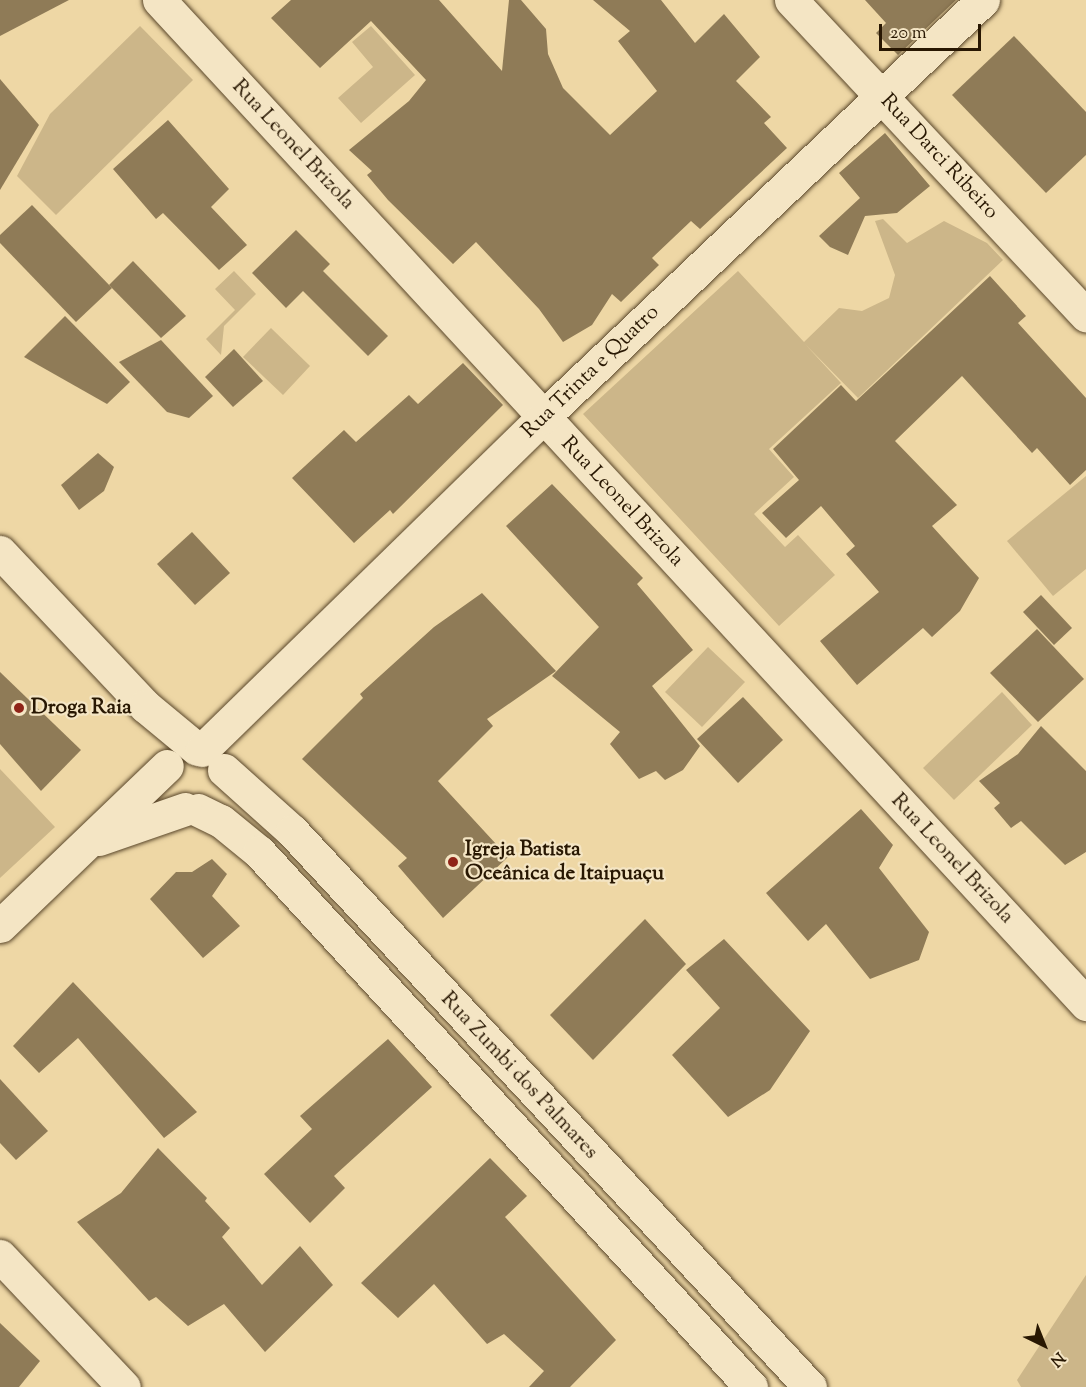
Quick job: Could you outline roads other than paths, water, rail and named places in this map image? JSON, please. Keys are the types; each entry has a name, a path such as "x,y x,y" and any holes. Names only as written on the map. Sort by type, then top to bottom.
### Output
{"street":[{"name":"Rua Leonel Brizola","path":"159,0 1086,1004"},
{"name":"Rua Darci Ribeiro","path":"791,0 1086,315"},
{"name":"Rua Trinta e Quatro","path":"0,926 91,842 192,759 543,417 984,0"},
{"path":"0,552 192,759 225,784 220,796 191,810 91,842"},
{"name":"Rua Zumbi dos Palmares","path":"751,1387 259,852 221,821 176,804 164,786 192,759 292,831 810,1387"},
{"path":"0,1256 124,1387"}],"place":[{"name":"Droga Raia","path":"19,708"},
{"name":"Igreja Batista Oceânica de Itaipuaçu","path":"453,862"}]}
